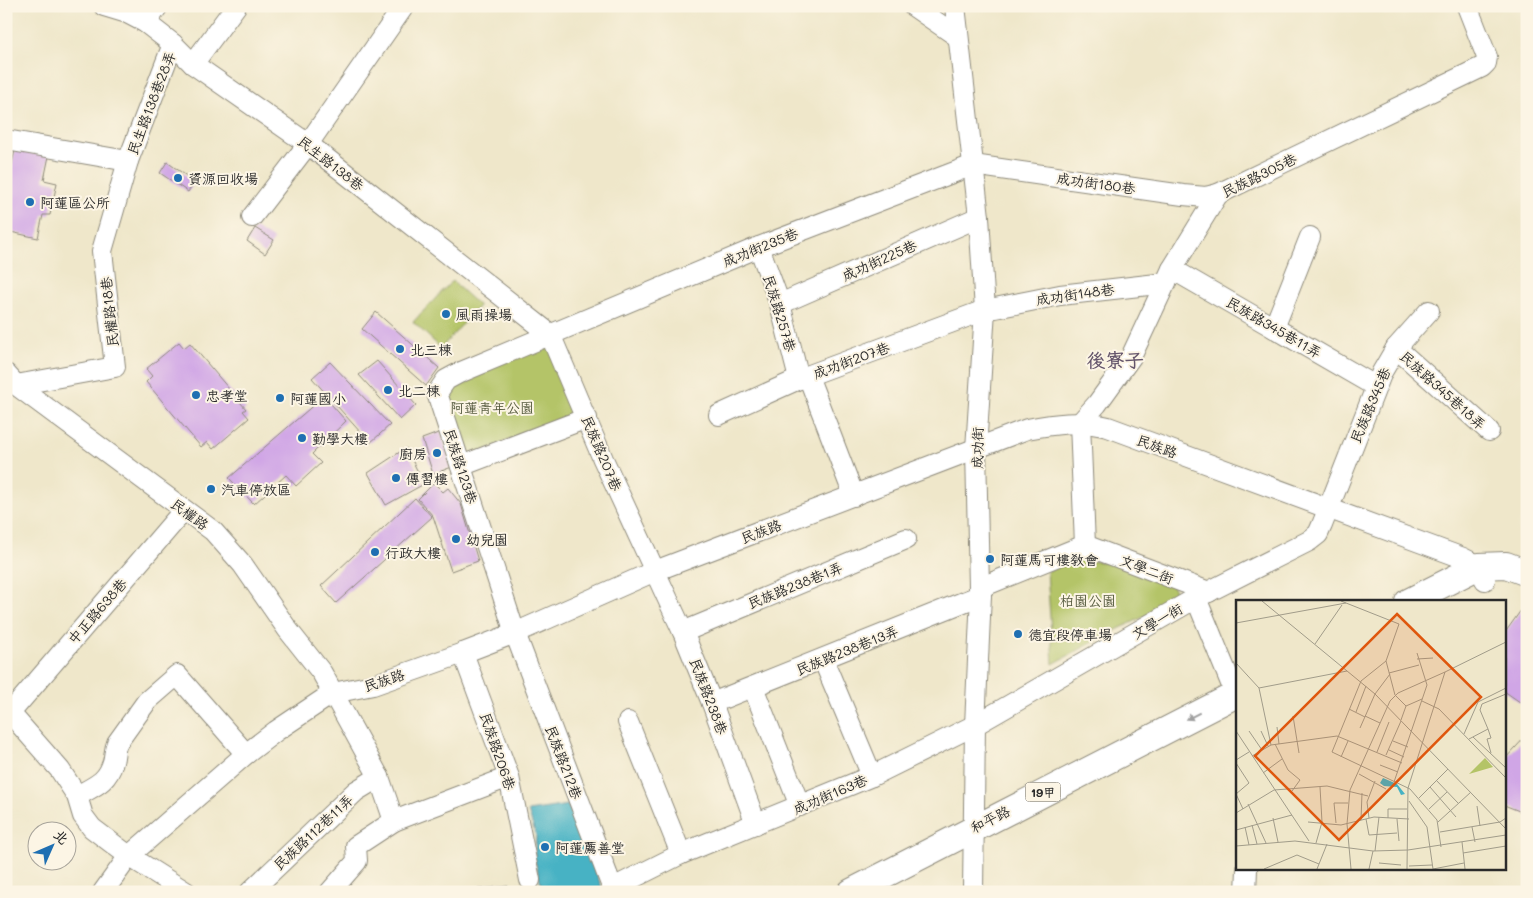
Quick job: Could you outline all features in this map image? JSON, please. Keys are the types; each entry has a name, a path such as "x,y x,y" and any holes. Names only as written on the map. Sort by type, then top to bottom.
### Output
{"main road":[{"name":"民族路","path":"1482,573 1506,565 1527,573"},
{"name":"民族路","path":"1482,573 1527,590"},
{"path":"1413,600 1482,573"},
{"path":"1443,600 1482,573"},
{"name":"和平路","path":"851,892 974,836 1236,700"},
{"name":"和平路","path":"884,892 974,836"}],"street":[{"name":"民生路138巷","path":"104,6 128,9 173,44 193,64 308,144 550,334"},
{"path":"146,24 158,6"},
{"path":"193,64 236,6"},
{"path":"252,217 308,144 404,6"},
{"path":"913,6 958,37"},
{"name":"成功街","path":"955,6 979,217 985,310 976,449 980,591 975,725 973,892"},
{"name":"民族路305巷","path":"1080,423 1097,404 1131,356 1169,276 1218,194 1482,67 1486,63 1487,56 1467,6"},
{"name":"民生路138巷28弄","path":"128,161 173,44"},
{"path":"6,140 128,161"},
{"name":"民權路18巷","path":"11,380 115,367 102,251 128,161"},
{"name":"成功街180巷","path":"973,165 1184,195 1206,197 1218,194"},
{"name":"成功街235巷","path":"550,334 759,247 973,165"},
{"name":"成功街225巷","path":"780,304 979,217"},
{"path":"1274,328 1310,237"},
{"name":"民族路257巷","path":"759,247 804,377 854,496"},
{"name":"成功街148巷","path":"985,310 1169,276"},
{"name":"民族路345巷11弄","path":"1169,276 1274,328 1375,386"},
{"name":"成功街207巷","path":"719,415 804,377 985,310"},
{"name":"民族路345巷","path":"1327,509 1375,386 1396,348 1429,311"},
{"name":"民族路207巷","path":"550,334 603,459 655,571"},
{"name":"民族路123巷","path":"515,633 437,393 446,380 459,373 550,334"},
{"name":"民族路345巷18弄","path":"1396,348 1489,431"},
{"name":"民權路","path":"11,380 213,531 243,564 288,630 322,673 379,777 394,821"},
{"path":"461,466 587,418"},
{"name":"民族路","path":"104,892 129,856 246,754 276,731 333,694 373,685 463,653 515,633 655,571 1027,430 1055,423 1095,424 1108,427 1463,558 1482,573"},
{"path":"980,591 1085,545 1080,423"},
{"name":"文學一街","path":"975,725 1202,595 1310,541 1318,534 1327,509"},
{"name":"中正路638巷","path":"8,713 184,510"},
{"name":"民族路238巷1弄","path":"683,632 906,539"},
{"name":"文學二街","path":"1085,545 1202,595"},
{"name":"民族路238巷","path":"655,571 683,632 712,703 756,824"},
{"name":"民族路238巷13弄","path":"712,703 823,659 980,591"},
{"path":"1202,595 1236,700"},
{"name":"民族路212巷","path":"515,633 614,890"},
{"name":"民族路206巷","path":"463,653 509,777 530,880"},
{"path":"823,659 872,776"},
{"path":"77,796 104,781 110,771 117,743 147,701 177,675 246,754"},
{"path":"753,687 800,806"},
{"path":"8,713 60,770 77,796 82,816 92,828 129,856 186,892"},
{"path":"628,722 682,854"},
{"name":"成功街163巷","path":"614,890 682,854 872,776 975,725"},
{"name":"民族路112巷11弄","path":"250,892 356,791 379,777"},
{"path":"330,892 357,861 356,846 394,821 509,777"},
{"path":"1246,892 1247,870"}],"green space":[{"name":"風雨操場","path":"452,281 479,306 441,348 413,322"},
{"name":"阿蓮青年公園","path":"549,344 576,412 464,459 446,394 455,381"},
{"name":"柏園公園","path":"1078,560 1115,563 1172,585 1177,595 1173,603 1108,634 1053,664 1047,571"}],"water":[{"path":"568,805 604,892 543,891 534,858 536,836 528,811"}],"building":[{"name":"阿蓮區公所","path":"15,150 49,156 44,180 57,183 50,215 43,215 38,238 6,231 6,190"},
{"name":"資源回收場","path":"167,162 195,182 188,192 160,173"},
{"path":"255,228 274,240 265,254 247,241"},
{"name":"北三棟","path":"376,312 439,368 426,386 362,329"},
{"name":"忠孝堂","path":"179,342 184,348 190,343 246,409 243,411 249,418 213,449 207,442 201,447 146,382 152,376 146,369"},
{"name":"北二棟","path":"377,361 416,405 400,420 359,375"},
{"path":"330,362 390,425 370,443 312,378"},
{"name":"勤學大樓","path":"324,396 346,421 312,454 321,463 296,486 286,475 254,504 229,478"},
{"name":"廚房","path":"441,432 452,467 433,474 422,439"},
{"name":"傳習樓","path":"406,448 424,484 386,505 368,473"},
{"name":"幼兒園","path":"434,483 443,492 448,488 461,504 478,561 451,571 433,516 418,499"},
{"name":"行政大樓","path":"415,498 432,517 336,603 321,586"},
{"path":"1524,606 1527,606 1527,707 1506,692 1506,631"},
{"path":"1527,735 1527,814 1506,806 1506,758"},
{"path":"508,886 508,892 467,892 467,890"}],"place":[{"name":"資源回收場","path":"178,178"},
{"name":"阿蓮區公所","path":"30,202"},
{"name":"風雨操場","path":"446,314"},
{"name":"北三棟","path":"400,349"},
{"name":"北二棟","path":"388,390"},
{"name":"忠孝堂","path":"196,395"},
{"name":"阿蓮國小","path":"280,398"},
{"name":"勤學大樓","path":"302,438"},
{"name":"廚房","path":"437,453"},
{"name":"傳習樓","path":"396,478"},
{"name":"汽車停放區","path":"211,489"},
{"name":"幼兒園","path":"456,539"},
{"name":"行政大樓","path":"375,552"},
{"name":"阿蓮馬可樓教會","path":"990,559"},
{"name":"德宜段停車場","path":"1018,634"},
{"name":"阿蓮薦善堂","path":"545,847"}],"district":[{"name":"後寮子","path":"1115,359"}]}
